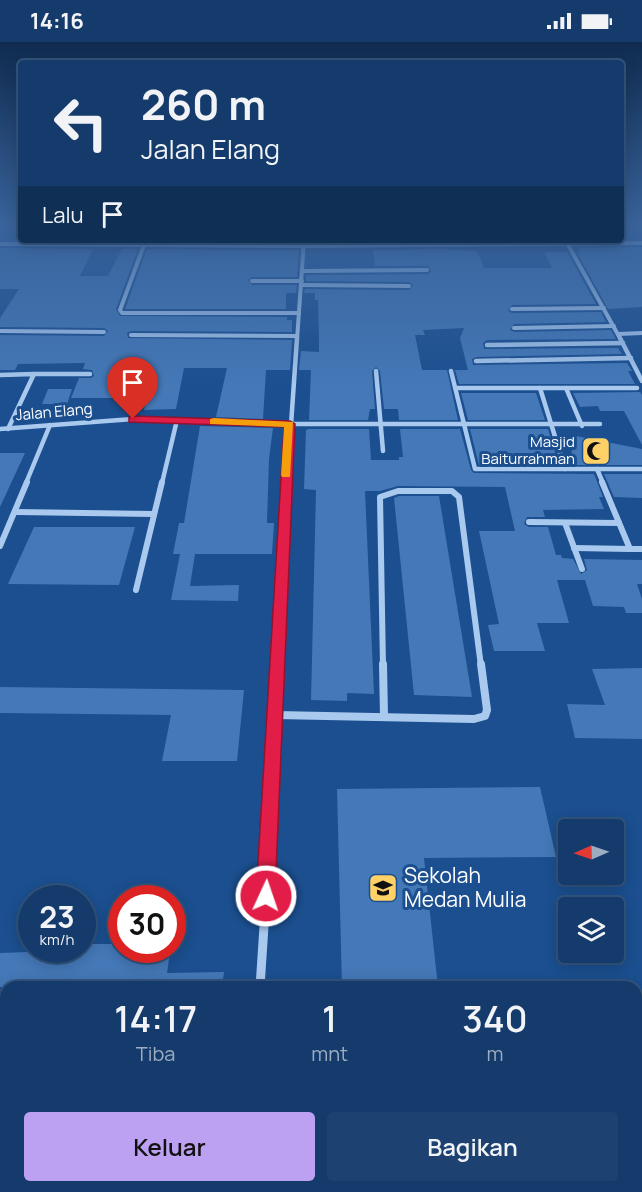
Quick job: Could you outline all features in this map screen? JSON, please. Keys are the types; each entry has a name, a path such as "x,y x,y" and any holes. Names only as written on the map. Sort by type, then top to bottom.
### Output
{"street":[{"path":"131,280 120,310 122,313 299,313"},
{"path":"260,981 290,424 302,280"},
{"path":"588,280 642,381"},
{"path":"252,281 410,286"},
{"path":"512,309 604,308"},
{"path":"514,327 614,326"},
{"path":"0,331 104,332"},
{"path":"618,334 642,333"},
{"path":"131,335 296,336"},
{"path":"487,345 623,343"},
{"path":"476,361 630,358"},
{"path":"376,370 383,451"},
{"path":"451,371 457,388 473,466 476,470 642,469"},
{"path":"8,429 34,374"},
{"path":"0,375 90,374"},
{"path":"457,388 637,388"},
{"path":"540,388 565,469"},
{"path":"566,388 582,426"},
{"name":"Jalan Elang","path":"0,429 102,420 290,424 553,426 600,424"},
{"path":"136,590 177,420"},
{"path":"0,546 16,512 50,425"},
{"path":"597,469 630,549"},
{"path":"276,715 474,719 485,717 459,497 452,490 398,491 380,497 384,716"},
{"path":"16,512 153,514"},
{"path":"529,522 619,522"},
{"path":"565,523 582,569"},
{"path":"574,548 642,549"}],"building":[{"path":"0,280 127,280 116,309 120,316 287,317 287,320 292,320 292,332 131,331 127,333 128,338 292,340 290,370 266,370 263,419 216,417 227,368 184,368 176,409 144,410 147,398 71,398 79,378 94,376 92,370 83,369 85,363 18,364 15,370 0,370 0,335 104,336 108,331 104,328 0,327 0,318 19,289 0,289"},
{"path":"136,280 248,280 252,285 297,285 296,293 286,293 286,309 125,309"},
{"path":"582,280 596,304 512,305 508,311 512,313 601,312 606,322 514,324 510,330 514,332 611,330 616,339 487,340 483,343 484,349 618,348 622,354 476,357 472,359 473,365 627,363 632,371 628,371 635,384 459,384 455,370 468,370 460,338 464,328 423,330 425,335 415,335 422,370 447,370 458,420 399,420 398,409 384,409 380,371 376,367 372,371 375,409 370,409 368,420 309,420 311,370 299,370 301,351 319,352 318,300 315,300 315,293 304,293 305,289 409,290 413,285 409,282 306,281"},
{"path":"592,280 642,280 642,307 608,309"},
{"path":"48,389 72,389 67,404 42,404"},
{"path":"640,392 642,395 642,445 624,411 600,411 598,406 580,407 573,393"},
{"path":"461,393 536,393 545,420 468,420"},
{"path":"200,426 273,428 269,459 267,523 274,523 272,554 195,554 190,586 239,585 238,601 171,600 180,554 173,554 179,523 184,523"},
{"path":"369,429 371,460 399,460 399,457 403,457 400,429 460,429 471,470 474,473 594,474 603,497 599,497 604,509 543,510 545,517 527,517 524,524 529,527 548,527 556,555 573,559 581,574 587,570 584,559 642,560 642,584 637,584 642,599 642,613 626,613 624,607 593,606 585,580 557,580 569,623 537,623 545,651 494,651 488,625 499,624 479,531 515,531 505,487 398,486 380,491 365,491 374,694 347,693 347,701 311,700 316,490 304,489 306,430"},
{"path":"470,429 548,429 559,465 479,465"},
{"name":"Masjid Baiturrahman","path":"576,436 642,449 642,465 568,465"},
{"path":"0,453 25,453 0,507"},
{"path":"604,474 642,474 642,498 614,497"},
{"path":"439,496 472,697 414,695 394,498"},
{"path":"34,527 135,527 119,585 8,584"},
{"path":"642,668 642,739 575,738 567,704 605,705 592,669"},
{"path":"0,687 244,690 237,761 162,761 171,715 0,713"},
{"name":"Sekolah Medan Mulia","path":"540,787 556,857 424,858 437,981 342,981 337,789"},
{"path":"96,944 108,944 108,963 168,963 167,973 224,972 223,981 0,981 0,953 18,952 18,963 96,963"}],"slow traffic":[{"path":"214,422 290,424 286,475"}],"place":[{"name":"Masjid Baiturrahman","path":"596,451"},
{"name":"Sekolah Medan Mulia","path":"383,888"}],"route":[{"path":"133,419 290,424 266,896"}]}
